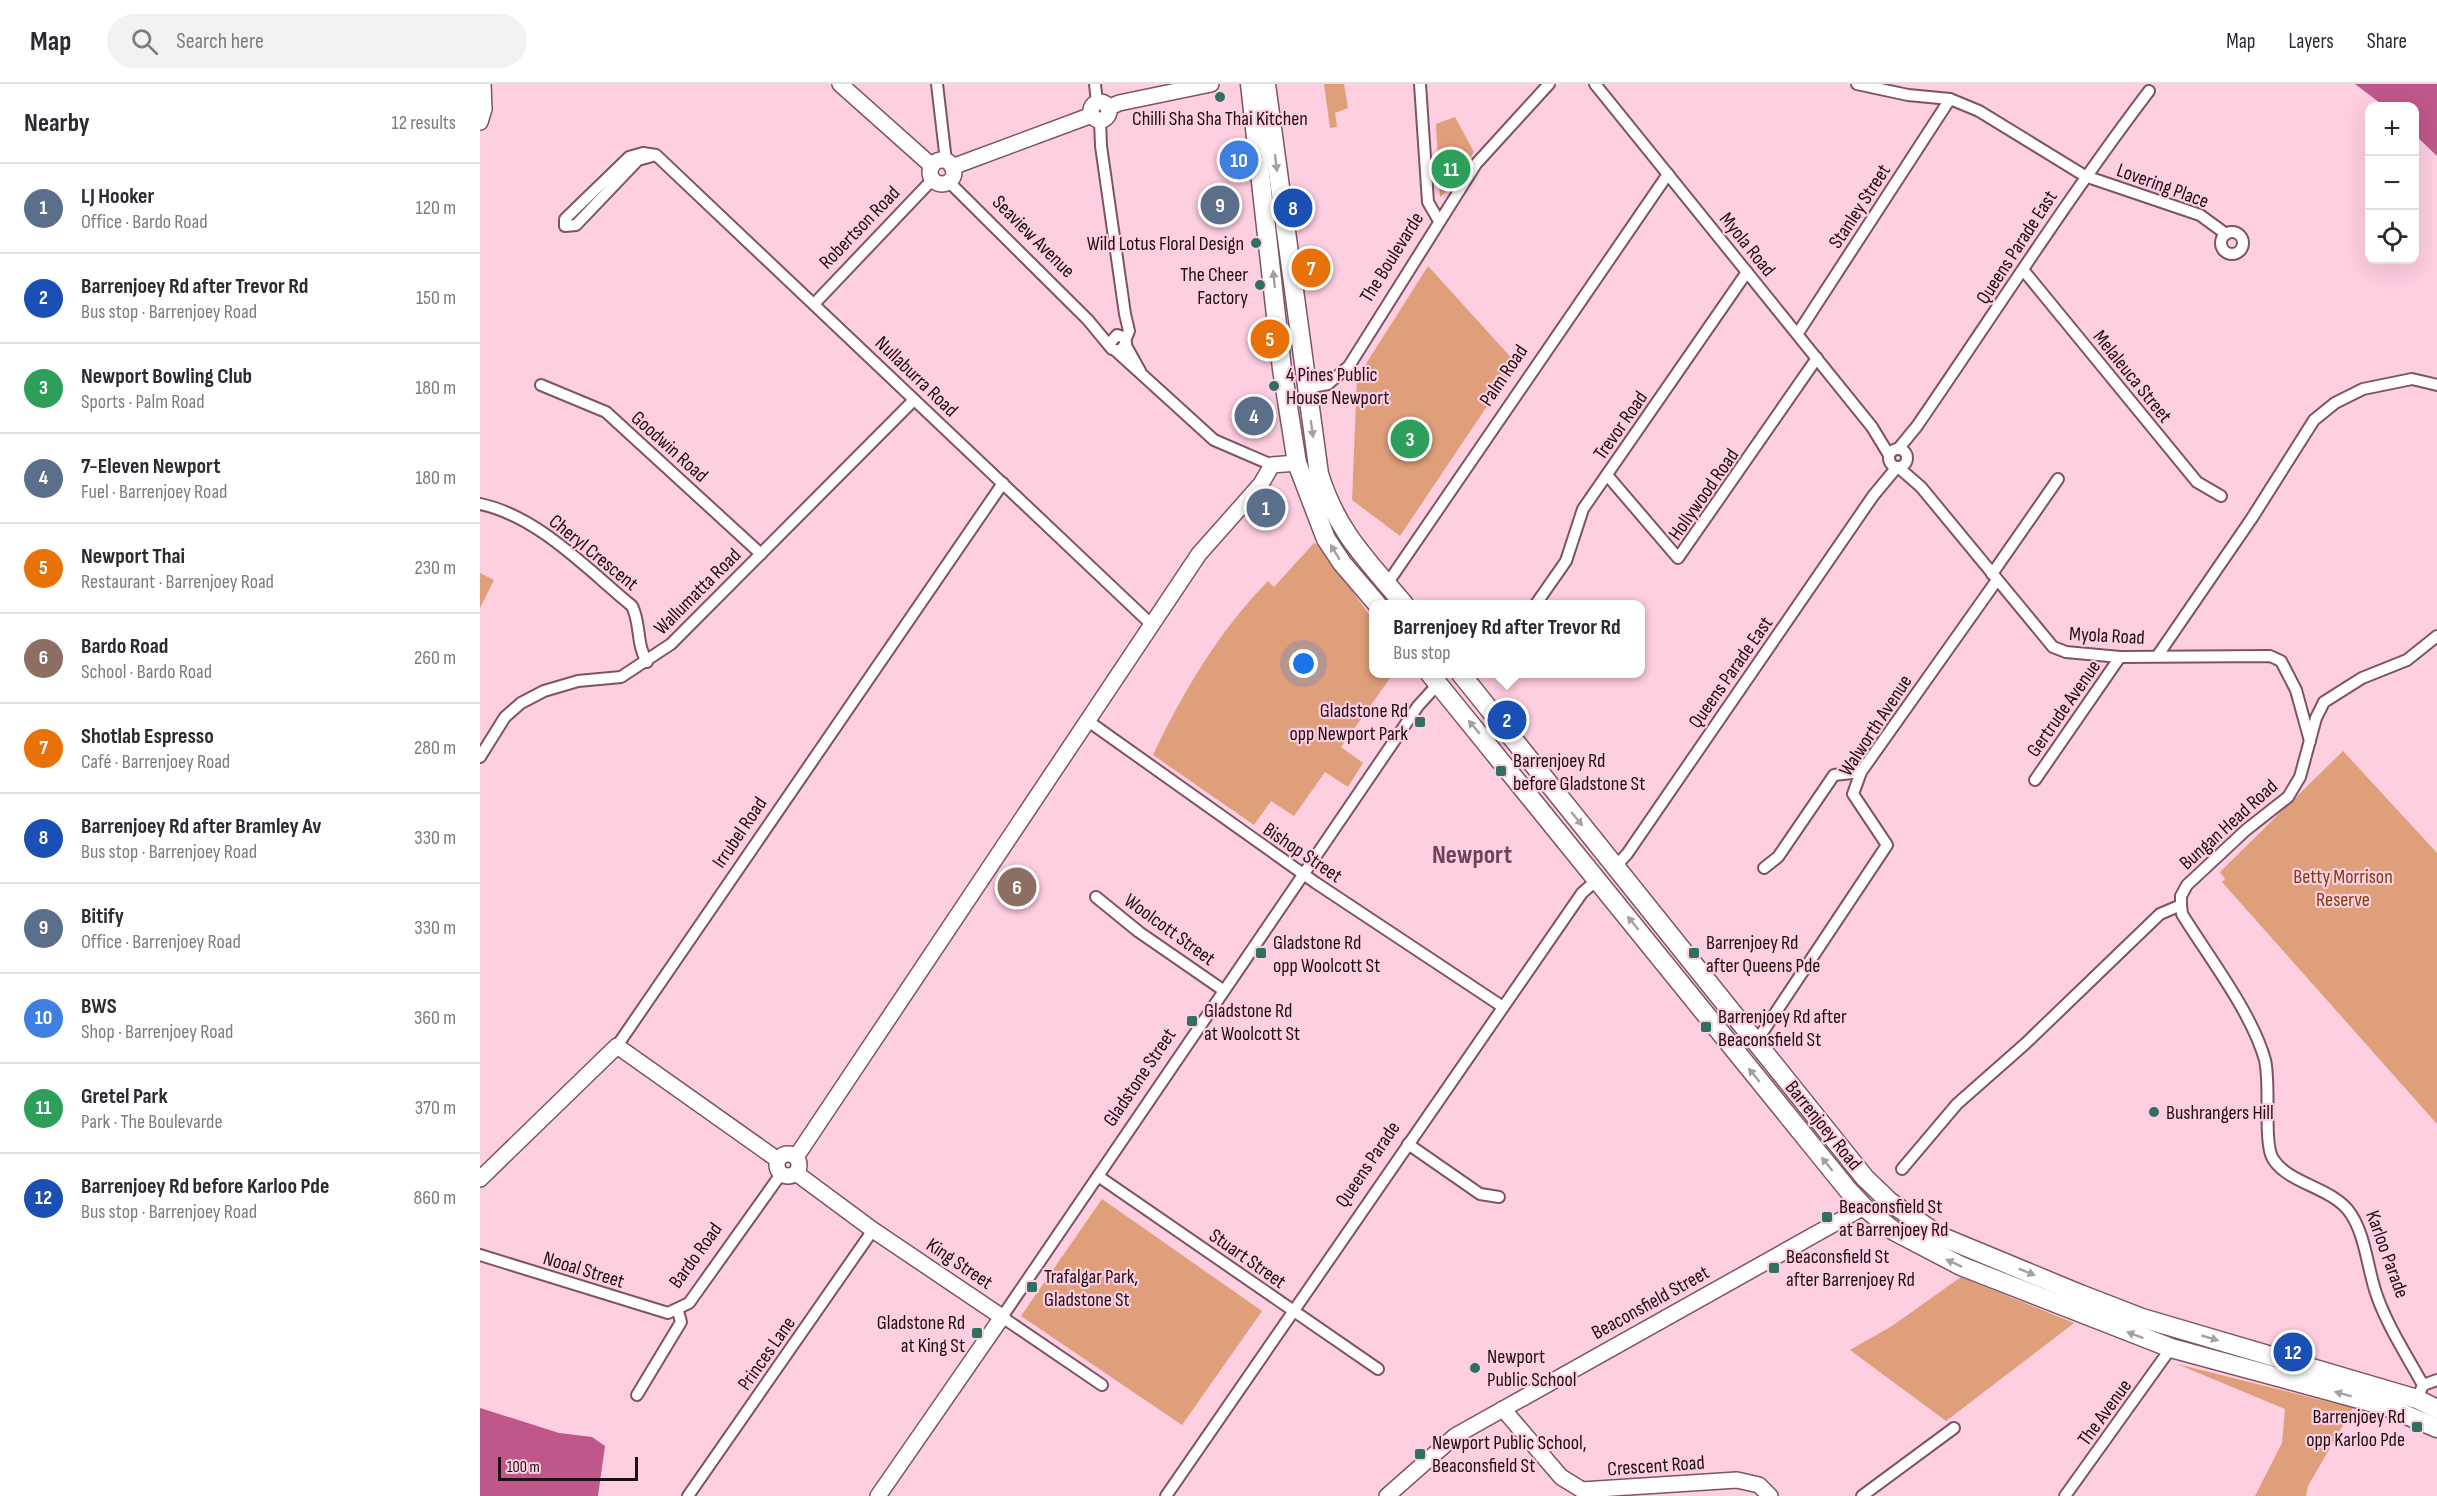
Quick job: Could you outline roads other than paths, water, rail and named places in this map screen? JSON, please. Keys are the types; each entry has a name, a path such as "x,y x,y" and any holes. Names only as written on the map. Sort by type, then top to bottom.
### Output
{"main road":[{"path":"1250,84 1274,274 1282,369 1297,463 1326,539 1342,563 1373,600"},
{"path":"1266,84 1316,458 1325,493 1345,533 1401,600"},
{"path":"1282,369 1298,385 1307,388"},
{"path":"1287,409 1307,388"},
{"path":"1297,463 1316,458"},
{"name":"Palm Road","path":"1375,600 1387,584"},
{"name":"Barrenjoey Road","path":"1465,678 1880,1194 1917,1222 1940,1236 2142,1318 2420,1392 2437,1409"},
{"name":"Barrenjoey Road","path":"1434,679 1598,879 1791,1121 1864,1207 1914,1244 1961,1266 2171,1348 2377,1404 2429,1424"},
{"name":"Queens Parade","path":"1598,879 1615,867"},
{"name":"Beaconsfield Street","path":"1864,1207 1880,1194"},
{"name":"Karloo Parade","path":"2420,1392 2429,1424"}],"street":[{"path":"480,122 484,109 483,84"},
{"name":"Seaview Avenue","path":"840,84 942,171 1088,320 1118,342 1140,371 1214,440 1272,465"},
{"path":"937,84 942,171"},
{"path":"1095,84 1129,331 1118,342"},
{"name":"Robertson Road","path":"815,303 942,171 1119,103 1211,84"},
{"path":"1420,84 1428,202 1439,221"},
{"name":"The Boulevarde","path":"1307,388 1328,384 1349,366 1476,164 1548,84"},
{"name":"Myola Road","path":"1595,84 2053,647 2066,652 2120,657 2158,655 2270,657 2281,661 2296,690 2310,741"},
{"name":"Lovering Place","path":"1857,84 1908,95 1950,99 1979,111 2085,176 2200,215 2226,234"},
{"name":"Queens Parade East","path":"1615,867 1627,854 1873,496 1917,426 2024,271 2085,176 2149,91"},
{"name":"Stanley Street","path":"1798,333 1950,99"},
{"path":"643,153 656,155 638,160 576,225 565,226 565,219 629,157 643,153"},
{"name":"Nullaburra Road","path":"656,155 815,303 1152,625"},
{"name":"Palm Road","path":"1387,584 1668,174"},
{"name":"Melaleuca Street","path":"2024,271 2197,482 2221,496"},
{"name":"Trevor Road","path":"1539,600 1566,561 1577,520 1747,272"},
{"name":"Hollywood Road","path":"1607,475 1678,558 1817,358"},
{"path":"2158,655 2252,518 2314,420 2335,403 2363,389 2412,379 2437,385"},
{"name":"Goodwin Road","path":"541,385 606,412 761,554"},
{"name":"Wallumatta Road","path":"480,757 505,717 521,703 544,691 578,681 621,677 647,662 671,644 914,400"},
{"path":"1272,465 1297,463"},
{"name":"Bardo Road","path":"637,1395 681,1322 678,1311 689,1303 788,1166 1214,535 1261,484 1272,465"},
{"name":"Walworth Avenue","path":"1756,1042 1887,845 1853,794 1861,772 1995,577 2058,479"},
{"name":"Irrubel Road","path":"480,1179 617,1047 1003,483"},
{"name":"Cheryl Crescent","path":"480,504 499,508 526,520 632,606 636,615 640,648 647,662"},
{"name":"Bungan Head Road","path":"2181,905 2181,896 2187,885 2246,830 2288,797 2300,777 2324,702 2362,678 2407,660 2437,636"},
{"name":"Gertrude Avenue","path":"2035,780 2120,657"},
{"name":"Gladstone Street","path":"878,1496 1223,990 1305,874 1434,679"},
{"name":"Bishop Street","path":"1088,721 1305,874 1503,1007"},
{"path":"1764,868 1778,857 1834,775 1861,772"},
{"name":"Queens Parade","path":"1166,1496 1582,893 1598,879"},
{"name":"Woolcott Street","path":"1096,897 1139,932 1223,990"},
{"path":"1902,1169 1957,1104 2025,1044 2160,914 2181,905"},
{"name":"Karloo Parade","path":"2181,905 2182,914 2247,1020 2264,1058 2269,1078 2269,1147 2273,1159 2286,1171 2332,1196 2346,1208 2355,1221 2377,1296 2420,1392"},
{"name":"King Street","path":"617,1047 788,1166 873,1230 1102,1385"},
{"path":"1408,1144 1480,1194 1499,1197"},
{"name":"Stuart Street","path":"1098,1176 1378,1369"},
{"name":"Beaconsfield Street","path":"1387,1496 1455,1436 1864,1207"},
{"name":"Princes Lane","path":"688,1496 873,1230"},
{"name":"Nooal Street","path":"480,1255 668,1313 678,1311"},
{"name":"The Avenue","path":"2065,1496 2171,1348"},
{"path":"2420,1392 2437,1380"},
{"name":"Crescent Road","path":"1503,1409 1561,1477 1582,1490 1737,1480 1759,1485 1770,1496"},
{"path":"1862,1496 1954,1428"}],"place":[{"name":"Chilli Sha Sha Thai Kitchen","path":"1220,97"},
{"name":"BWS","path":"1239,160"},
{"name":"Gretel Park","path":"1451,169"},
{"name":"Bitify","path":"1220,205"},
{"name":"Barrenjoey Rd after Bramley Av","path":"1293,208"},
{"name":"Wild Lotus Floral Design","path":"1256,243"},
{"name":"Shotlab Espresso","path":"1311,268"},
{"name":"The Cheer Factory","path":"1260,285"},
{"name":"Newport Thai","path":"1270,339"},
{"name":"4 Pines Public House Newport","path":"1274,386"},
{"name":"7-Eleven Newport","path":"1254,416"},
{"name":"Newport Bowling Club","path":"1410,439"},
{"name":"LJ Hooker","path":"1266,508"},
{"name":"Barrenjoey Rd after Trevor Rd","path":"1507,720"},
{"name":"Gladstone Rd opp Newport Park","path":"1420,722"},
{"name":"Barrenjoey Rd before Gladstone St","path":"1501,771"},
{"name":"Bardo Road","path":"1017,887"},
{"name":"Gladstone Rd opp Woolcott St","path":"1261,953"},
{"name":"Barrenjoey Rd after Queens Pde","path":"1694,953"},
{"name":"Gladstone Rd at Woolcott St","path":"1192,1021"},
{"name":"Barrenjoey Rd after Beaconsfield St","path":"1706,1027"},
{"name":"Bushrangers Hill","path":"2154,1112"},
{"name":"Beaconsfield St at Barrenjoey Rd","path":"1827,1217"},
{"name":"Beaconsfield St after Barrenjoey Rd","path":"1774,1268"},
{"name":"Trafalgar Park, Gladstone St","path":"1032,1287"},
{"name":"Gladstone Rd at King St","path":"977,1333"},
{"name":"Barrenjoey Rd before Karloo Pde","path":"2293,1352"},
{"name":"Newport Public School","path":"1475,1368"},
{"name":"Barrenjoey Rd opp Karloo Pde","path":"2417,1427"},
{"name":"Newport Public School, Beaconsfield St","path":"1420,1454"}],"district":[{"name":"Newport","path":"1472,854"}],"park label":[{"name":"Betty Morrison Reserve","path":"2343,888"}]}
